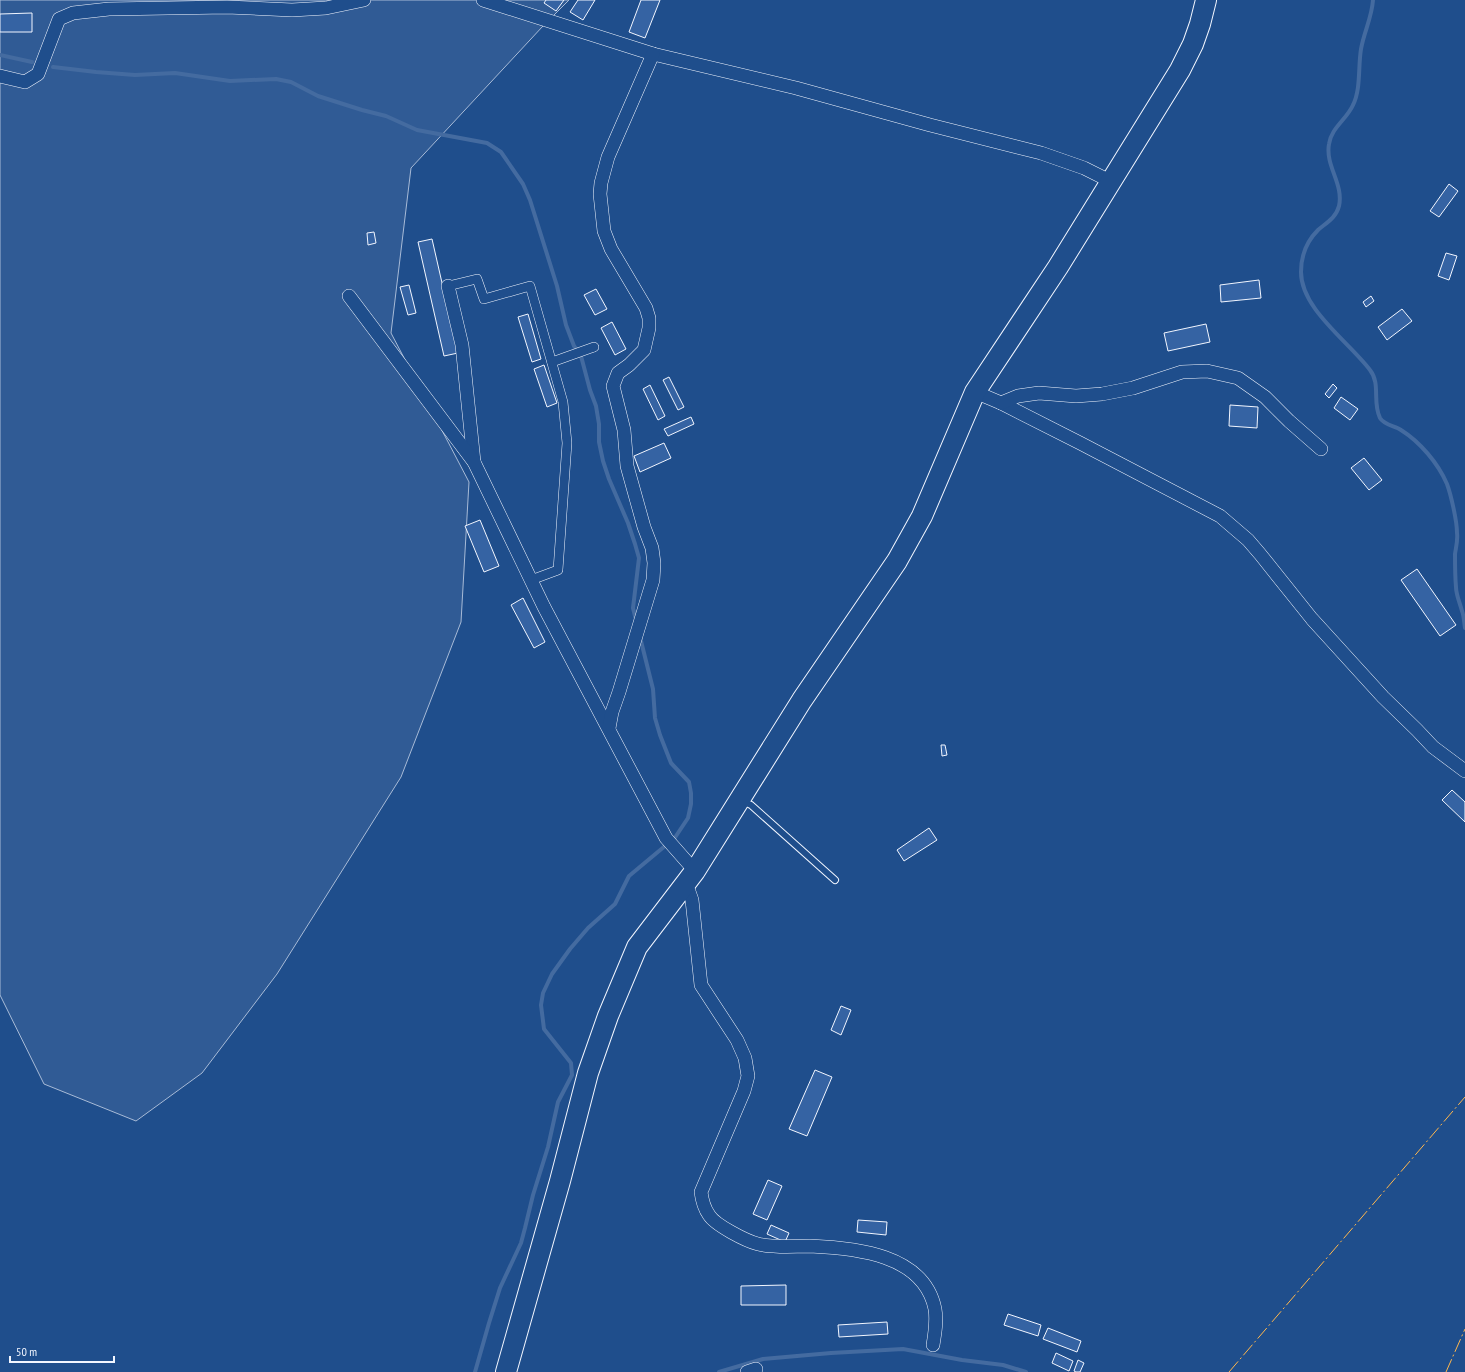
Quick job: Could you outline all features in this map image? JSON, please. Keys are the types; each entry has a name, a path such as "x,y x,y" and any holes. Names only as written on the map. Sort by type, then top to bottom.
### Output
{"main road":[{"path":"506,1372 588,1073 595,1051 637,947 690,877 802,700 898,561 922,516 975,392 1058,267 1180,70 1193,44 1206,0"}],"street":[{"path":"0,76 25,82 38,74 60,19 73,13 109,9 219,7 292,10 326,8 364,0"},
{"path":"483,0 653,54 796,88 930,126 1041,153 1084,168 1112,182"},
{"path":"609,728 612,712 653,580 654,563 652,548 644,527 627,466 624,430 613,386 618,373 629,365 644,350 648,334 649,318 646,308 611,249 604,231 600,194 601,183 608,157 653,54"},
{"path":"474,462 462,345 448,286 477,279 484,299 530,286 563,402 566,443 558,570 531,580"},
{"path":"349,296 474,462 531,580 666,838 690,877 701,985 737,1040 745,1058 748,1076 744,1091 701,1192 703,1205 710,1217 738,1237 758,1244 810,1246 870,1252 906,1267 922,1280 931,1296 935,1310 936,1322 933,1345"},
{"path":"552,362 590,349"},
{"path":"1001,403 1018,396 1039,393 1076,396 1102,394 1133,388 1182,372 1207,370 1238,378 1265,396 1289,421 1321,449"},
{"path":"975,392 1001,403 1220,516 1248,540 1312,619 1383,698 1433,747 1465,772"}],"lane":[{"path":"740,800 751,805 835,880"}],"shaded area":[{"path":"0,0 569,0 411,168 391,333 469,482 461,622 401,777 277,974 202,1073 136,1121 44,1084 0,995"}],"building":[{"path":"546,0 564,0 556,11 544,3"},
{"path":"578,0 595,0 583,20 570,12"},
{"path":"641,0 660,0 645,38 629,32"},
{"path":"32,13 32,32 0,32 0,14"},
{"path":"1449,184 1458,191 1439,217 1430,211"},
{"path":"374,232 376,243 368,245 367,233"},
{"path":"432,239 458,353 444,356 418,242"},
{"path":"1446,253 1457,256 1449,280 1438,276"},
{"path":"1259,280 1261,298 1221,302 1220,285"},
{"path":"409,285 416,313 408,315 400,287"},
{"path":"596,289 607,309 595,315 584,295"},
{"path":"1371,296 1374,301 1366,307 1363,302"},
{"path":"1402,309 1412,321 1387,340 1378,327"},
{"path":"528,314 541,359 532,362 518,317"},
{"path":"612,322 626,349 615,355 601,328"},
{"path":"1206,324 1210,342 1168,351 1164,333"},
{"path":"544,365 557,403 547,407 534,369"},
{"path":"669,377 684,407 678,410 663,380"},
{"path":"1333,384 1337,388 1329,398 1325,394"},
{"path":"650,385 665,416 658,420 643,389"},
{"path":"1341,397 1358,409 1350,420 1334,408"},
{"path":"1230,405 1258,407 1257,428 1229,426"},
{"path":"691,417 694,424 668,436 664,429"},
{"path":"664,443 671,458 640,472 634,456"},
{"path":"1364,458 1382,480 1369,490 1351,468"},
{"path":"480,520 499,566 484,572 465,526"},
{"path":"1417,569 1456,625 1440,636 1401,580"},
{"path":"523,598 545,642 534,648 511,605"},
{"path":"941,745 945,745 947,755 942,756"},
{"path":"1452,790 1465,802 1465,822 1442,800"},
{"path":"929,828 937,840 904,861 897,850"},
{"path":"841,1006 851,1010 841,1035 831,1030"},
{"path":"815,1070 832,1077 807,1136 789,1129"},
{"path":"768,1180 782,1186 767,1220 753,1214"},
{"path":"858,1220 887,1222 886,1235 857,1232"},
{"path":"771,1225 789,1233 785,1242 767,1234"},
{"path":"786,1285 786,1305 741,1305 741,1286"},
{"path":"1008,1314 1041,1325 1038,1336 1004,1325"},
{"path":"887,1322 888,1334 839,1337 838,1325"},
{"path":"1048,1328 1081,1341 1077,1352 1043,1339"},
{"path":"1056,1353 1073,1361 1069,1371 1052,1363"},
{"path":"1078,1360 1084,1363 1080,1372 1076,1372 1074,1371"}],"waterway":[{"path":"1373,0 1361,49 1356,99 1347,115 1336,128 1330,138 1329,144 1328,152 1339,190 1339,206 1336,214 1314,234 1305,249 1301,272 1303,286 1317,312 1361,359 1373,375 1380,418 1387,424 1401,430 1422,447 1439,468 1447,484 1456,522 1456,590 1465,628"},
{"path":"0,55 32,62"},
{"path":"53,67 135,75 175,73 230,81 276,79 291,82 318,96 386,116 417,130 487,143 501,152 523,184 530,200 557,286 566,325 574,346 581,356 596,406 599,424 599,442 603,461 628,523 639,558 633,608 636,620"},
{"path":"640,637 653,689 655,718 660,735 671,763 689,782 691,793 691,804 688,818 674,839"},
{"path":"475,1372 500,1288 521,1243 533,1195 548,1147 558,1102 572,1075 571,1063 544,1029 541,1005 543,993 552,974 570,949 588,928 615,904 629,876 665,846"},
{"path":"719,1372 763,1359 903,1349 962,1360 1003,1365 1026,1372"}],"power":[{"path":"1229,1372 1465,1097"},
{"path":"1446,1372 1465,1329"}]}
